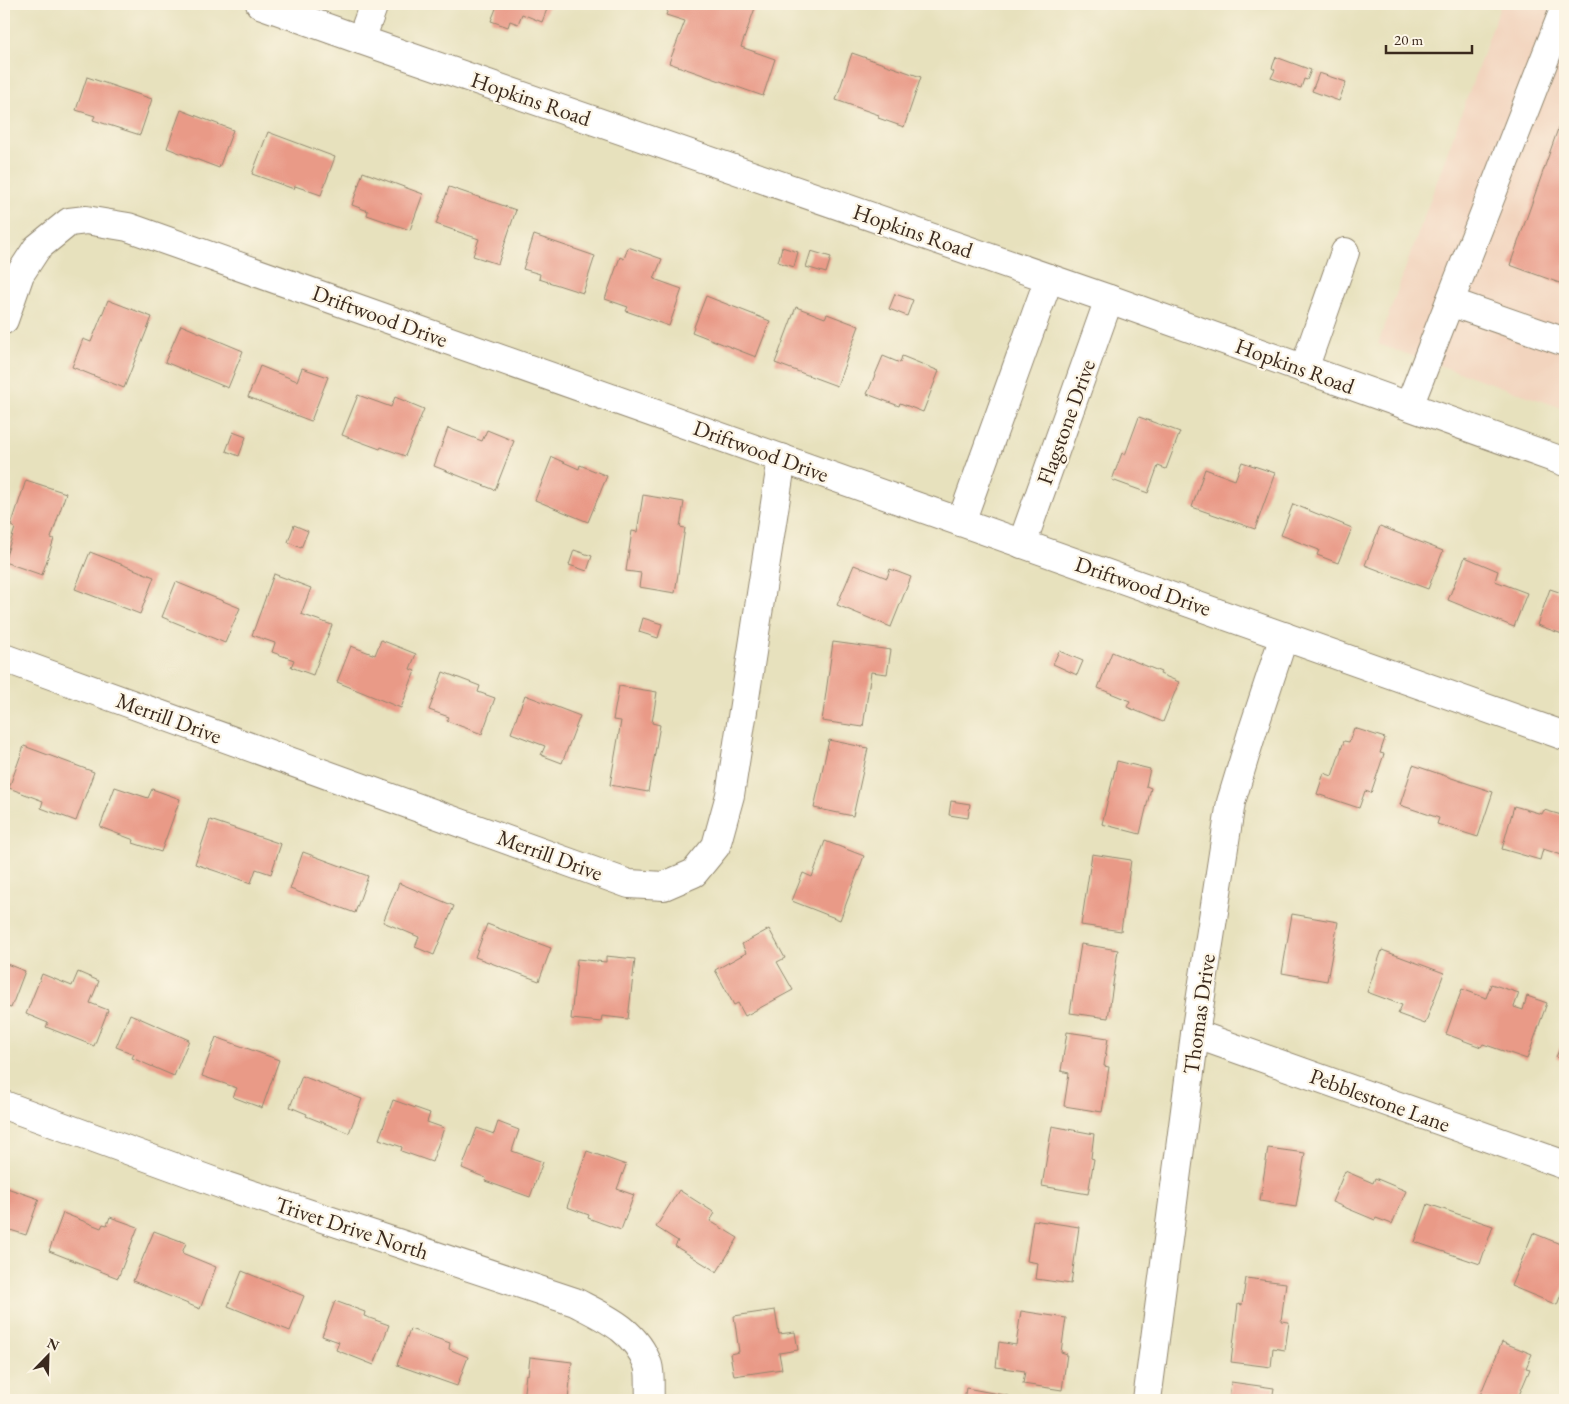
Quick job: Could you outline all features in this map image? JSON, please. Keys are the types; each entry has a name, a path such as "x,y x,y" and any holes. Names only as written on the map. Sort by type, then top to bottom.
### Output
{"street":[{"name":"Hopkins Road","path":"260,4 1109,299 1565,462"},
{"path":"361,40 374,4"},
{"path":"1409,406 1565,6"},
{"name":"Driftwood Drive","path":"4,320 20,274 37,248 69,222 86,220 120,225 1565,736"},
{"path":"1304,369 1346,252"},
{"path":"961,522 1049,278"},
{"name":"Flagstone Drive","path":"1022,544 1109,299"},
{"path":"1450,302 1565,342"},
{"name":"Merrill Drive","path":"4,658 629,884 664,886 694,873 716,846 730,796 782,458"},
{"name":"Thomas Drive","path":"1147,1400 1195,1034 1231,802 1250,736 1284,636"},
{"name":"Pebblestone Lane","path":"1195,1034 1565,1165"},
{"name":"Trivet Drive North","path":"4,1105 226,1186 575,1302 620,1326 638,1345 648,1366 650,1400"}],"shaded area":[{"path":"1501,4 1565,4 1565,409 1378,344"}],"building":[{"path":"492,4 549,4 542,22 522,14 518,24 510,21 508,27 491,21 497,6"},
{"path":"670,4 743,4 755,8 741,47 775,59 763,96 669,63 685,21 666,15"},
{"path":"852,53 921,77 904,127 878,118 879,115 836,100"},
{"path":"1276,57 1311,70 1307,80 1304,79 1301,88 1271,78 1275,70 1272,68"},
{"path":"1319,73 1346,82 1339,101 1312,91"},
{"path":"87,77 152,99 140,135 93,120 95,116 76,110"},
{"path":"1565,109 1565,285 1510,265"},
{"path":"181,110 233,130 219,168 167,148"},
{"path":"268,132 335,157 321,195 295,186 294,189 252,174"},
{"path":"363,172 423,194 410,230 367,215 368,211 352,205"},
{"path":"449,187 516,210 498,264 473,256 479,239 436,224"},
{"path":"534,235 595,256 583,293 539,279 540,274 523,269"},
{"path":"628,247 662,259 654,279 682,289 669,326 626,311 628,307 605,299 620,257 624,259"},
{"path":"782,247 798,252 794,267 778,262"},
{"path":"811,251 831,257 826,273 806,267"},
{"path":"895,294 913,300 907,316 889,309"},
{"path":"706,296 770,321 756,357 692,332"},
{"path":"108,300 152,317 124,388 72,367 83,339 91,342"},
{"path":"796,307 825,318 827,314 859,326 837,386 775,363"},
{"path":"181,325 243,351 228,388 165,362"},
{"path":"883,356 900,363 902,356 939,371 923,412 900,403 899,406 867,394"},
{"path":"260,366 297,381 302,368 328,377 311,421 248,397"},
{"path":"358,395 391,407 395,397 424,409 405,456 342,435"},
{"path":"1139,417 1180,432 1166,469 1158,466 1148,493 1112,480 1122,453 1125,455"},
{"path":"448,428 482,441 487,430 514,441 495,490 434,466"},
{"path":"233,432 246,437 239,456 226,451"},
{"path":"552,457 579,469 580,465 607,476 588,522 535,500"},
{"path":"1242,462 1275,473 1255,529 1192,507 1205,469 1235,480"},
{"path":"26,480 66,493 51,538 54,539 42,575 4,562 15,528 11,526"},
{"path":"643,495 684,502 680,527 685,528 675,593 639,587 641,573 626,571 632,531 637,532"},
{"path":"1293,504 1352,528 1338,563 1317,555 1319,550 1281,535"},
{"path":"294,525 308,531 301,548 288,542"},
{"path":"1380,526 1443,551 1428,589 1365,565"},
{"path":"574,550 592,556 587,571 569,565"},
{"path":"90,552 154,577 140,614 75,589"},
{"path":"1465,557 1498,571 1495,581 1527,593 1514,627 1448,600"},
{"path":"854,565 887,578 890,569 911,577 891,627 837,605"},
{"path":"274,574 311,588 301,614 332,625 313,675 291,667 294,660 272,652 275,643 252,635"},
{"path":"176,582 240,608 225,643 162,617"},
{"path":"1550,589 1565,594 1565,635 1537,625"},
{"path":"643,618 662,624 658,638 639,632"},
{"path":"381,640 416,654 410,669 415,671 401,708 337,682 351,646 375,655"},
{"path":"833,642 891,650 887,674 871,672 863,727 822,721"},
{"path":"1059,651 1083,661 1077,675 1053,664"},
{"path":"1112,652 1161,672 1160,674 1179,682 1163,722 1127,707 1130,701 1098,688"},
{"path":"443,672 480,686 478,692 495,698 482,734 447,721 449,717 429,710"},
{"path":"619,686 657,692 652,723 660,725 648,792 610,785 621,721 613,720"},
{"path":"525,695 580,716 562,763 541,755 545,746 511,733"},
{"path":"1354,728 1385,738 1380,753 1384,754 1371,793 1365,791 1359,808 1317,794 1324,773 1332,776 1344,741 1349,742"},
{"path":"829,740 868,748 853,816 814,808"},
{"path":"24,746 94,772 76,821 41,808 43,801 9,788"},
{"path":"1117,761 1150,769 1146,786 1151,788 1140,834 1102,824"},
{"path":"1413,765 1493,792 1478,837 1437,824 1439,818 1400,805"},
{"path":"115,787 148,798 152,789 180,799 161,852 133,843 134,840 100,827"},
{"path":"951,801 970,804 968,818 949,815"},
{"path":"1514,806 1542,814 1544,810 1565,816 1565,856 1543,849 1540,860 1502,849"},
{"path":"210,820 281,844 271,874 256,869 251,883 195,864"},
{"path":"825,841 864,856 840,920 792,901 803,873 812,877"},
{"path":"303,852 368,876 355,913 290,889"},
{"path":"1092,854 1131,860 1121,931 1081,925"},
{"path":"399,883 454,906 434,955 415,947 419,937 383,922"},
{"path":"1292,914 1338,922 1327,981 1282,973"},
{"path":"487,924 551,948 539,981 475,957"},
{"path":"769,929 785,958 777,962 793,990 745,1016 738,1003 734,1005 715,970 746,953 742,944"},
{"path":"1081,944 1118,950 1108,1018 1070,1013"},
{"path":"1382,950 1444,973 1425,1024 1398,1014 1402,1005 1367,992"},
{"path":"606,956 635,959 628,1019 602,1016 601,1022 571,1019 577,959 606,962"},
{"path":"4,963 25,971 11,1008 4,1006"},
{"path":"78,972 99,981 90,1003 108,1010 94,1046 46,1027 48,1023 26,1014 42,974 72,986"},
{"path":"1491,984 1519,993 1514,1007 1523,1010 1527,996 1547,1003 1527,1059 1483,1044 1481,1047 1446,1034 1462,989 1486,998"},
{"path":"130,1014 189,1040 174,1076 132,1058 134,1054 116,1047"},
{"path":"1067,1032 1108,1038 1104,1066 1109,1067 1102,1112 1064,1106 1069,1073 1061,1071"},
{"path":"1565,1036 1565,1061 1556,1057"},
{"path":"216,1037 279,1060 262,1108 233,1097 237,1088 202,1076"},
{"path":"302,1076 362,1099 349,1133 306,1116 307,1114 290,1107"},
{"path":"393,1100 430,1113 427,1122 444,1128 432,1162 401,1151 402,1147 379,1139"},
{"path":"498,1122 519,1130 512,1151 543,1162 530,1197 485,1181 486,1178 462,1168 477,1128 494,1134"},
{"path":"1052,1126 1094,1134 1091,1158 1094,1159 1088,1194 1042,1186"},
{"path":"1268,1148 1305,1153 1296,1207 1260,1201"},
{"path":"587,1151 626,1165 617,1189 634,1195 621,1230 588,1218 589,1215 567,1207"},
{"path":"1345,1171 1373,1183 1375,1178 1406,1191 1392,1224 1376,1218 1375,1220 1332,1202"},
{"path":"4,1187 39,1199 26,1235 4,1228"},
{"path":"679,1190 715,1213 710,1221 738,1238 717,1272 675,1246 678,1241 656,1227"},
{"path":"1428,1204 1493,1226 1480,1264 1415,1242"},
{"path":"63,1213 101,1228 103,1224 107,1225 110,1217 138,1227 118,1278 49,1251"},
{"path":"1033,1220 1079,1227 1071,1284 1036,1279 1038,1263 1027,1261"},
{"path":"154,1231 186,1243 182,1253 216,1267 200,1309 133,1281"},
{"path":"1533,1233 1565,1246 1565,1284 1557,1305 1511,1286"},
{"path":"242,1271 304,1296 290,1331 228,1306"},
{"path":"1246,1278 1286,1283 1281,1321 1289,1322 1285,1350 1273,1348 1271,1367 1231,1362 1238,1304 1242,1305"},
{"path":"335,1301 365,1312 364,1316 389,1325 374,1365 336,1350 339,1342 322,1336"},
{"path":"775,1310 779,1334 795,1332 798,1350 779,1353 782,1369 734,1376 730,1354 739,1352 734,1316"},
{"path":"1021,1311 1066,1318 1061,1352 1067,1354 1062,1390 1023,1384 1025,1371 996,1367 999,1342 1016,1345"},
{"path":"410,1329 450,1343 449,1349 468,1357 457,1386 397,1365"},
{"path":"1502,1342 1532,1354 1526,1368 1530,1369 1517,1400 1478,1400"},
{"path":"530,1357 572,1362 568,1400 523,1400"},
{"path":"1231,1382 1274,1388 1272,1400 1229,1400"},
{"path":"966,1388 1009,1396 1008,1400 964,1400"}]}
